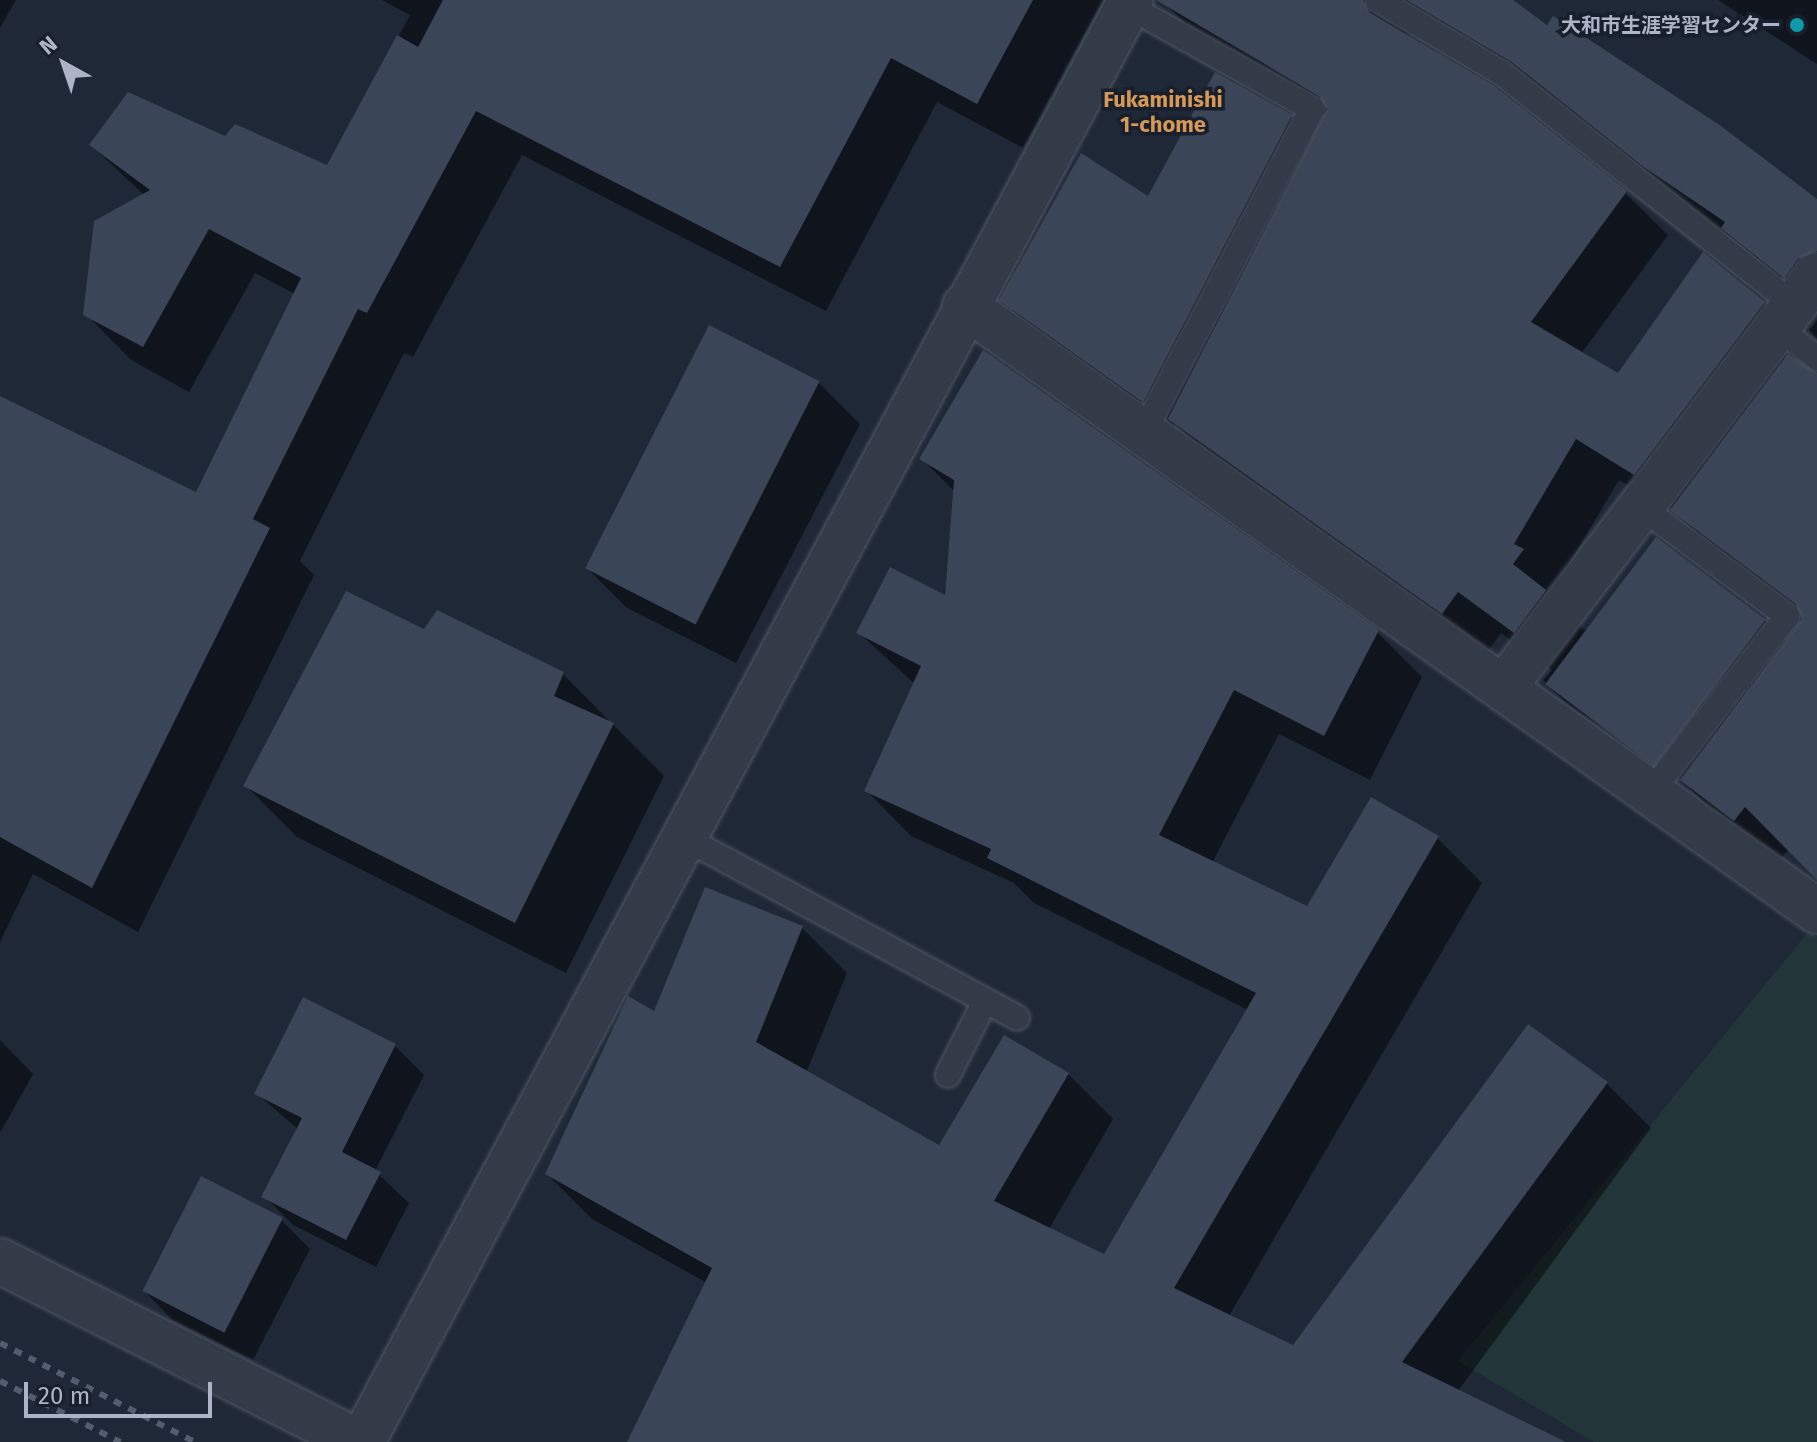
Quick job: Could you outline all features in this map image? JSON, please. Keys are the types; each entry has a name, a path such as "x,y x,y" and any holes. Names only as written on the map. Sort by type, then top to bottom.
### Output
{"street":[{"path":"0,1261 360,1442 681,836 1129,3"},
{"path":"1504,687 1796,302"},
{"path":"965,306 1652,791 1811,896"}],"lane":[{"path":"1378,0 1503,74 1796,302 1817,358"},
{"path":"1129,3 1312,109 1144,432"},
{"path":"1640,506 1787,616 1652,791"},
{"path":"681,836 1017,1018"},
{"path":"948,1075 985,1001"}],"green space":[{"path":"1809,931 1817,938 1817,1442 1594,1442 1458,1361"}],"building":[{"path":"443,0 1033,0 977,104 891,58 780,267 476,111 367,313 358,309 253,519 270,528 92,888 0,837 0,396 196,492 301,278 209,229 143,347 83,315 94,221 150,190 89,145 128,92 225,136 235,124 327,165 397,35 418,47"},
{"path":"1156,0 1363,0 1370,13 1494,86 1627,191 1531,322 1618,373 1703,252 1765,302 1634,475 1576,439 1514,544 1524,549 1513,564 1546,590 1514,633 1458,592 1442,614 1168,419 1327,109 1319,96"},
{"path":"1407,0 1513,0 1547,25 1553,16 1721,126 1817,199 1817,251 1798,259 1784,278 1721,228 1725,222 1644,167 1512,62"},
{"path":"1215,72 1292,115 1143,402 999,300 1081,153 1148,196"},
{"path":"709,325 819,381 696,625 585,568"},
{"path":"983,350 1379,630 1324,736 1234,690 1159,835 1307,906 1371,797 1439,836 1174,1288 1293,1345 1528,1024 1608,1082 1402,1362 1566,1442 627,1442 712,1268 545,1174 628,996 654,1011 705,887 803,926 756,1042 939,1145 1004,1035 1069,1073 994,1201 1104,1254 1256,993 987,858 991,849 864,791 921,666 856,633 890,567 945,595 954,480 919,459"},
{"path":"1788,354 1817,373 1817,880 1745,807 1734,821 1680,780 1802,619 1796,604 1670,510"},
{"path":"1656,537 1765,619 1655,766 1545,684"},
{"path":"346,591 424,629 437,610 564,672 554,696 614,723 515,923 243,786"},
{"path":"303,997 396,1044 342,1152 381,1172 346,1240 261,1197 302,1118 254,1094"},
{"path":"201,1176 283,1218 224,1333 142,1291"}],"railway":[{"path":"0,1343 195,1442"},
{"path":"0,1381 120,1442"}],"place":[{"name":"大和市生涯学習センター","path":"1797,25"}],"district":[{"name":"Fukaminishi 1-chome","path":"1163,112"}]}
